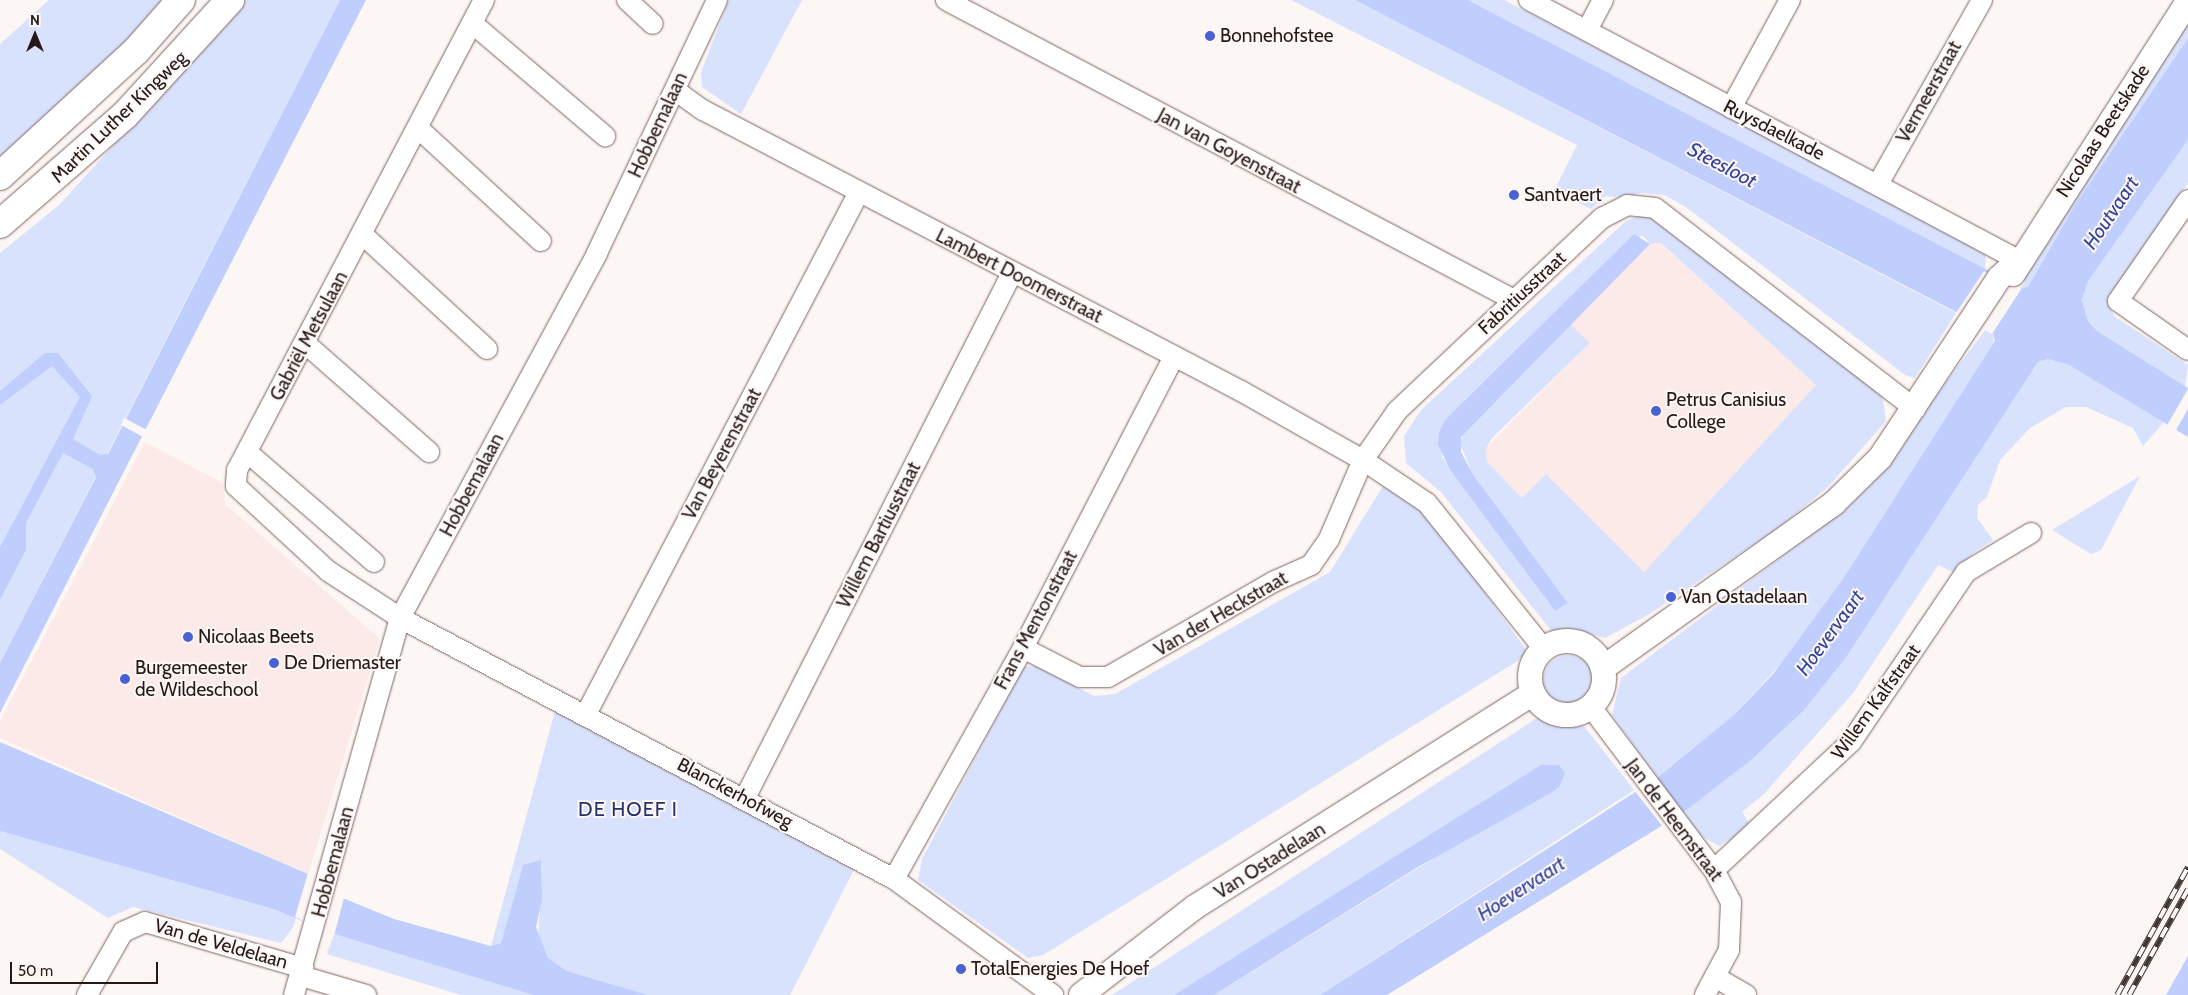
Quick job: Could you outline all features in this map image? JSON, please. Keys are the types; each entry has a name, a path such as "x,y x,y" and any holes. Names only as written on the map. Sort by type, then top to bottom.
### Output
{"highway":[{"name":"Martin Luther Kingweg","path":"0,176 136,51 181,0"},
{"name":"Martin Luther Kingweg","path":"0,224 125,115 230,0"}],"street":[{"name":"Gabriël Metsulaan","path":"400,618 328,571 238,489 236,475 484,0"},
{"path":"626,0 653,24"},
{"name":"Hobbemalaan","path":"294,995 316,927 400,618 598,253 717,0"},
{"name":"Jan van Goyenstraat","path":"946,0 1514,300"},
{"name":"Ruysdaelkade","path":"1529,0 2018,260"},
{"path":"1587,30 1603,0"},
{"path":"1731,108 1790,0"},
{"name":"Vermeerstraat","path":"1878,184 1982,0"},
{"name":"Nicolaas Beetskade","path":"2018,260 2188,2"},
{"path":"472,23 605,136"},
{"name":"Lambert Doomerstraat","path":"675,90 859,192 1173,359 1241,391 1363,460"},
{"path":"418,128 541,241"},
{"name":"Van Beyerenstraat","path":"586,716 859,192"},
{"path":"2188,200 2118,301 2188,350"},
{"name":"Fabritiusstraat","path":"1363,460 1397,411 1602,218 1627,205 1648,205 1915,409"},
{"path":"362,234 487,349"},
{"path":"1600,661 1576,642 1559,642 1544,649 1531,669 1537,699 1566,715 1591,707 1600,696 1600,661 1640,626 1661,622 1834,503 1880,458 2018,260"},
{"name":"Willem Bartiusstraat","path":"745,798 1012,273"},
{"path":"306,344 429,452"},
{"name":"Frans Mentonstraat","path":"894,878 1023,648 1173,359"},
{"path":"247,452 374,562"},
{"path":"1363,460 1427,503 1544,649"},
{"name":"Van der Heckstraat","path":"1023,648 1080,677 1108,677 1177,640 1273,582 1311,565 1329,539 1363,460"},
{"name":"Willem Kalfstraat","path":"1714,870 1851,742 1966,572 2031,533"},
{"name":"Blanckerhofweg","path":"400,618 894,878 1053,995"},
{"name":"Van Ostadelaan","path":"1081,995 1195,907 1467,739 1537,699"},
{"name":"Jan de Heemstraat","path":"1591,707 1674,820 1714,870 1733,916 1729,950 1705,995"},
{"name":"Van de Veldelaan","path":"87,995 123,932 145,922 302,972 366,995"},
{"path":"1715,977 1746,995"}],"shaded area":[{"path":"49,0 165,0 138,31 0,160 0,44"},
{"path":"246,0 340,0 0,663 0,253 59,205"},
{"path":"729,0 802,0 741,114 702,87 701,72"},
{"path":"1291,0 1355,0 1956,313 1915,378 1905,375 1686,207 1664,195 1642,193 1623,198 1606,196 1591,209 1554,191 1577,145"},
{"path":"1468,0 1504,0 1986,250 1985,269"},
{"path":"2188,18 2188,38 2075,205 2028,288 2022,288 2025,282 2020,278"},
{"path":"2188,140 2188,183 2107,300 2114,316 2188,365 2185,386 2097,331 2088,321 2082,300 2088,281"},
{"path":"1643,214 1651,214 1882,394 1886,421 1828,487 1781,526 1651,613 1605,638 1574,629 1553,633 1441,492 1406,463 1404,436 1421,410 1626,221","holes":["1642,235 1650,244 1661,243 1816,385 1644,572 1546,474 1522,498 1487,462 1486,448 1493,437 1590,343 1570,324 1465,429 1460,443 1472,473 1568,603 1555,611 1442,457 1444,421"]},
{"name":"Petrus Canisius College","path":"1660,243 1816,385 1644,572 1546,474 1522,498 1487,462 1486,448 1590,343 1570,324 1650,244"},
{"path":"1986,329 1993,333 1994,347 1843,579 1788,656 1735,714 1657,778 1612,715 1621,678 1840,513 1879,470"},
{"path":"2048,359 2069,365 2164,422 2143,446 2133,428 2086,407 2066,407 2030,428 2000,460 1987,497 1978,505 1977,518 1993,540 1972,554 1957,574 1938,565 1853,693 1764,794 1742,812 1751,826 1719,846 1701,836 1684,812 1772,741 1847,656 2038,362"},
{"path":"145,442 223,483 225,504 380,639 308,874 0,738 0,722"},
{"path":"2140,476 2101,550 2091,554 2052,530"},
{"path":"1383,486 1396,487 1427,512 1529,654 1043,955 1028,958 918,880 922,859 1024,666 1039,667 1094,696 1115,694 1330,572"},
{"path":"1573,655 1586,662 1592,670 1592,690 1586,698 1578,704 1563,705 1550,698 1544,690 1543,675 1550,662 1558,656"},
{"path":"555,711 855,868 790,995 648,995 567,971 548,958 538,938 542,867 523,865 501,943 491,946"},
{"path":"1540,716 1556,725 1584,726 1634,790 1320,995 1214,995 1463,840 1549,764 1174,995 1112,995"},
{"path":"0,831 296,916 294,926 281,943 133,907 108,918 0,849"},
{"path":"334,934 533,995 461,995 327,954"}],"water":[{"path":"340,0 366,0 0,713 0,663 96,477 93,469 63,453 26,523 26,550 0,600 0,547 80,397 52,366 0,405 0,391 45,353 58,353 92,396 73,439 100,455 108,454"},
{"path":"1355,0 1468,0 2022,288 2028,287 2075,205 2188,38 2188,140 2088,281 2082,300 2088,321 2097,331 2188,388 2188,437 2069,365 2048,359 2038,362 1847,656 1803,711 1752,759 1684,812 1387,995 1320,995 1657,778 1735,714 1774,673 1843,579 1995,341 1993,333 1958,313"},
{"path":"1634,234 1650,244 1461,437 1461,452 1472,473 1568,603 1555,611 1451,471 1438,445 1439,433 1444,421"},
{"path":"0,742 308,874 340,897 394,919 491,946 501,943 523,865 541,860 542,900 536,927 548,958 567,971 648,995 533,995 334,934 276,910 0,831"},
{"path":"1541,765 1559,765 1565,773 1560,786 1551,793 1418,867 1214,995 1174,995"},
{"path":"2188,956 2188,995 2166,995"}],"pier":[{"path":"1984,271 2022,288 1992,334 1956,313"},
{"path":"2188,389 2188,409 2175,432 2166,427"},
{"path":"124,418 149,431 145,438 121,425"},
{"path":"1656,776 1684,813 1663,827 1634,790"},
{"path":"308,873 344,898 334,936 295,917"}],"railway":[{"path":"2117,995 2188,867"},
{"path":"2129,995 2188,889"}],"place":[{"name":"Bonnehofstee","path":"1210,36"},
{"name":"Santvaert","path":"1514,195"},
{"name":"Petrus Canisius College","path":"1656,411"},
{"name":"Van Ostadelaan","path":"1671,597"},
{"name":"Nicolaas Beets","path":"188,637"},
{"name":"De Driemaster","path":"274,663"},
{"name":"Burgemeester de Wildeschool","path":"125,679"},
{"name":"TotalEnergies De Hoef","path":"961,969"}],"district":[{"name":"DE HOEF I","path":"628,809"}],"water label":[{"name":"Steesloot","path":"1722,165"},
{"name":"Houtvaart","path":"2111,213"},
{"name":"Hoevervaart","path":"1830,633"},
{"name":"Hoevervaart","path":"1521,889"}]}
